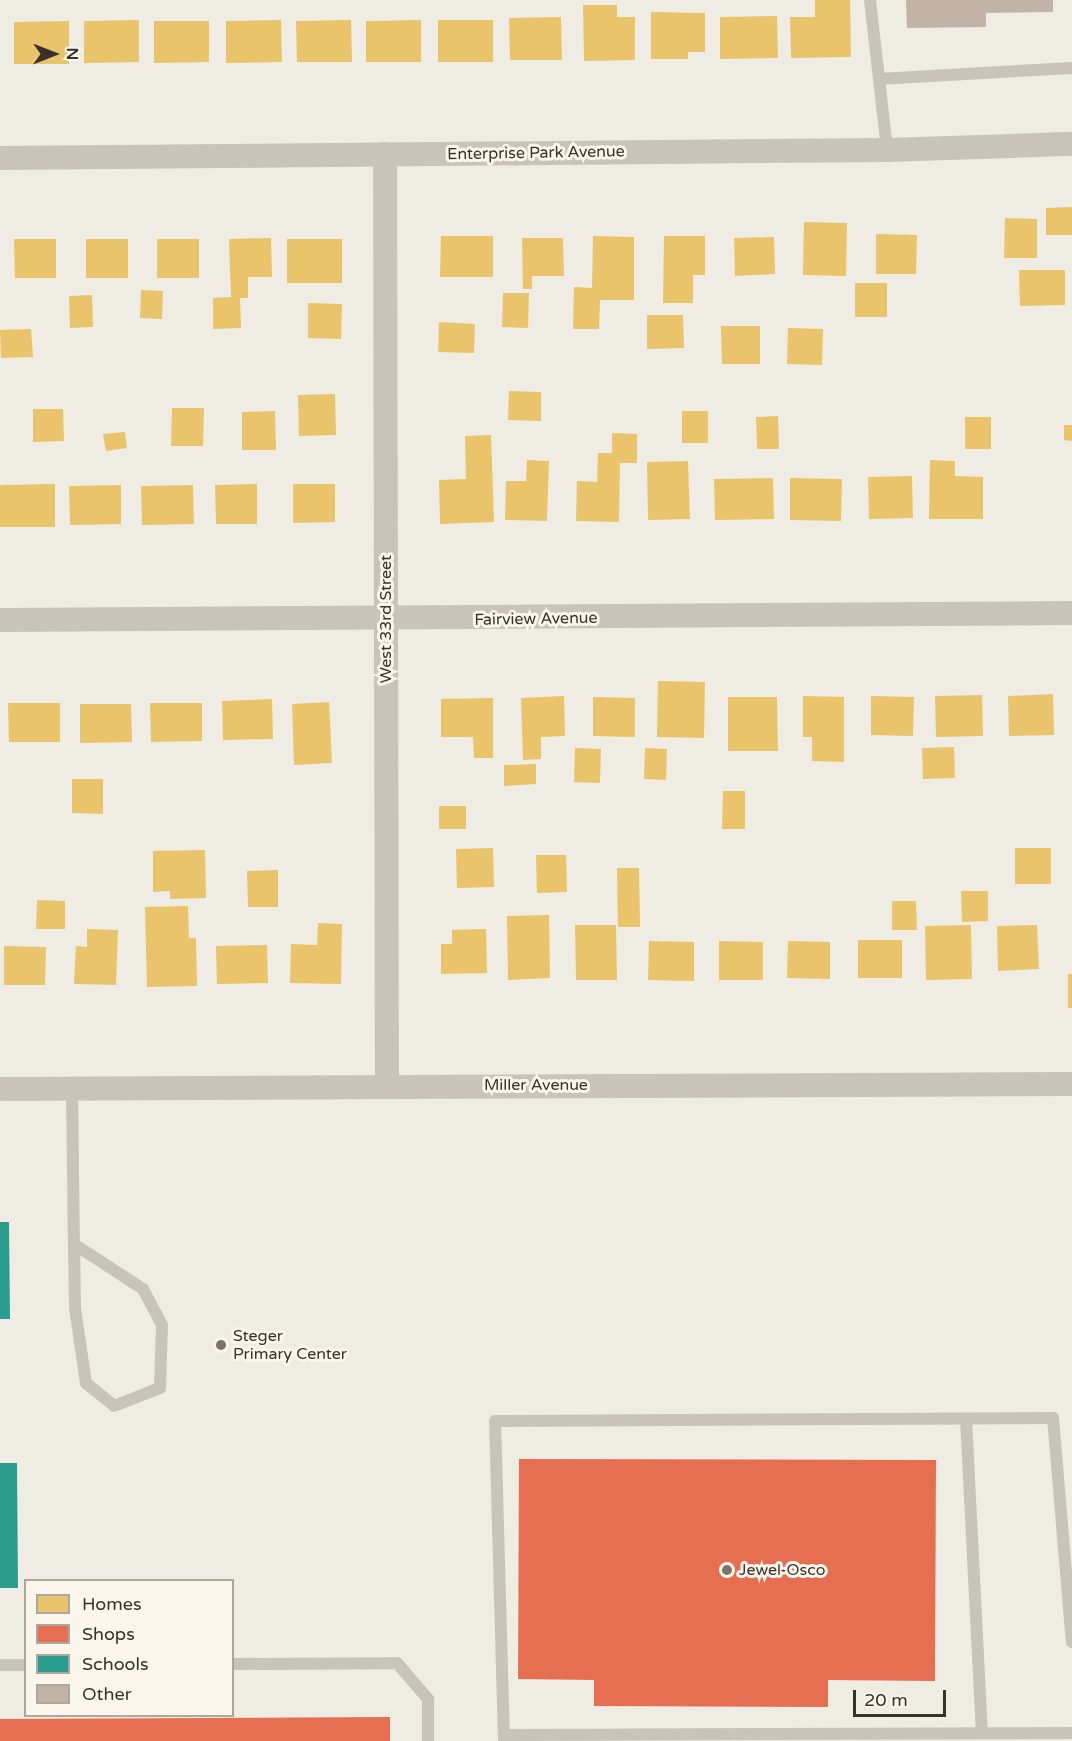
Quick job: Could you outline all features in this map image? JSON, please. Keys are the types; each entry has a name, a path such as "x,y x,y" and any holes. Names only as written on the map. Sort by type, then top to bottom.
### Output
{"street":[{"name":"Enterprise Park Avenue","path":"0,158 887,150 1072,144"},
{"name":"West 33rd Street","path":"385,154 387,1085"},
{"name":"Fairview Avenue","path":"0,620 386,620 1072,613"},
{"name":"Miller Avenue","path":"0,1089 387,1085 1072,1084"}],"lane":[{"path":"870,0 887,150"},
{"path":"879,79 1072,68"},
{"path":"72,1088 74,1244 75,1308 86,1383 114,1406 160,1388 162,1325 143,1289 74,1244"},
{"path":"1072,1642 1053,1418 495,1421 504,1738 942,1737 982,1733 1022,1737 1072,1733"},
{"path":"966,1419 982,1733"},
{"path":"234,1664 397,1663 428,1698 428,1741"},
{"path":"0,1665 24,1665"}],"building: Homes":[{"path":"815,0 850,0 851,57 791,58 790,17 815,17"},
{"path":"583,5 617,5 617,17 635,17 635,60 584,61"},
{"path":"651,12 705,13 705,52 688,52 688,59 651,59"},
{"path":"777,16 778,58 720,59 720,17"},
{"path":"561,17 562,60 510,60 509,18"},
{"path":"139,20 139,62 84,63 84,21"},
{"path":"281,20 282,62 226,63 226,21"},
{"path":"351,20 352,62 297,62 296,21"},
{"path":"421,20 421,62 366,62 366,21"},
{"path":"438,20 493,20 493,62 438,62"},
{"path":"69,21 69,64 14,64 14,22"},
{"path":"154,21 209,21 209,62 154,63"},
{"path":"1072,207 1072,235 1046,235 1046,208"},
{"path":"1005,218 1037,219 1037,258 1004,258"},
{"path":"804,222 847,223 846,276 803,275"},
{"path":"876,234 917,235 916,274 876,274"},
{"path":"441,236 493,236 493,277 440,277"},
{"path":"593,236 634,237 634,300 600,300 599,329 573,329 574,287 592,288"},
{"path":"664,236 705,236 705,275 693,275 693,303 663,303"},
{"path":"774,237 775,274 735,276 734,238"},
{"path":"271,238 272,277 248,277 248,298 240,298 241,328 213,329 213,298 231,297 229,239"},
{"path":"522,238 563,238 564,276 532,276 532,289 523,289"},
{"path":"14,239 56,239 56,278 15,278"},
{"path":"86,239 128,239 128,278 86,278"},
{"path":"157,239 199,239 199,278 157,278"},
{"path":"287,239 342,239 342,283 287,283"},
{"path":"1019,270 1065,270 1065,305 1020,306"},
{"path":"855,283 887,283 887,317 855,317"},
{"path":"141,290 163,291 162,319 140,318"},
{"path":"503,293 529,293 528,328 502,327"},
{"path":"92,295 93,327 70,328 69,296"},
{"path":"308,303 342,304 341,339 308,338"},
{"path":"647,315 683,315 684,348 647,349"},
{"path":"439,322 475,324 474,353 438,352"},
{"path":"721,326 760,326 760,364 722,364"},
{"path":"788,328 823,329 822,365 787,364"},
{"path":"31,329 33,357 1,358 0,330"},
{"path":"509,391 541,392 541,421 508,420"},
{"path":"335,394 336,435 299,436 298,395"},
{"path":"172,408 204,408 203,446 171,446"},
{"path":"33,409 63,409 64,441 33,442"},
{"path":"275,411 276,450 242,450 242,412"},
{"path":"682,411 708,411 708,443 682,443"},
{"path":"778,416 779,449 757,449 756,417"},
{"path":"965,417 991,417 991,449 965,449"},
{"path":"1064,425 1072,425 1072,441 1064,440"},
{"path":"125,432 127,448 106,451 103,434"},
{"path":"612,433 637,434 637,463 620,463 619,522 576,521 577,481 597,482 598,453 612,453"},
{"path":"491,435 494,522 440,524 439,480 466,479 465,436"},
{"path":"527,460 549,461 547,521 505,520 506,481 526,481"},
{"path":"930,460 955,461 955,476 983,477 983,519 929,519"},
{"path":"688,461 690,519 648,520 647,462"},
{"path":"912,476 913,518 869,519 868,477"},
{"path":"773,478 774,519 715,520 714,479"},
{"path":"790,478 842,479 841,521 790,520"},
{"path":"55,484 55,527 0,527 0,485"},
{"path":"257,484 257,524 216,524 215,485"},
{"path":"293,484 335,484 335,522 293,523"},
{"path":"121,485 121,524 70,525 69,486"},
{"path":"193,485 194,524 142,525 141,486"},
{"path":"658,681 705,682 704,738 657,737"},
{"path":"1053,694 1054,735 1009,736 1008,696"},
{"path":"982,695 983,736 936,737 935,696"},
{"path":"564,696 565,736 541,737 541,759 523,760 521,698"},
{"path":"803,696 844,697 844,762 812,761 812,737 803,737"},
{"path":"871,696 914,697 913,736 871,735"},
{"path":"593,697 635,698 635,737 593,736"},
{"path":"728,697 777,697 778,751 728,751"},
{"path":"493,698 493,758 474,758 473,737 441,737 441,699"},
{"path":"272,699 273,739 223,740 222,701"},
{"path":"329,702 332,763 294,765 292,704"},
{"path":"8,703 60,703 60,742 9,742"},
{"path":"150,703 202,703 202,741 151,742"},
{"path":"80,704 131,704 132,742 80,743"},
{"path":"954,747 955,778 923,779 922,748"},
{"path":"575,748 601,749 600,783 574,782"},
{"path":"645,748 667,749 666,780 644,779"},
{"path":"536,764 536,784 504,786 504,765"},
{"path":"72,779 103,779 103,814 72,813"},
{"path":"723,791 745,791 745,829 722,829"},
{"path":"439,806 466,806 466,829 439,829"},
{"path":"493,848 494,887 457,888 456,849"},
{"path":"1015,848 1051,848 1051,884 1015,884"},
{"path":"205,850 206,898 170,899 170,891 153,892 153,851"},
{"path":"536,855 566,855 567,892 537,893"},
{"path":"617,868 639,868 640,927 618,927"},
{"path":"278,870 278,907 248,907 247,871"},
{"path":"961,891 988,891 988,921 962,922"},
{"path":"37,900 65,901 65,929 36,929"},
{"path":"892,901 916,901 917,930 892,930"},
{"path":"188,906 189,938 196,938 197,986 147,987 145,907"},
{"path":"549,915 550,978 508,980 507,916"},
{"path":"318,923 342,924 341,984 290,983 291,944 317,945"},
{"path":"575,925 616,925 617,980 576,980"},
{"path":"971,925 972,979 926,980 925,926"},
{"path":"1037,925 1039,969 998,971 997,926"},
{"path":"87,929 118,930 116,985 74,984 76,946 87,947"},
{"path":"486,929 487,973 441,974 441,944 452,944 452,930"},
{"path":"858,940 902,940 902,978 858,978"},
{"path":"649,941 694,942 694,981 648,980"},
{"path":"719,941 763,942 763,980 719,980"},
{"path":"788,941 830,942 830,979 787,978"},
{"path":"267,945 268,983 217,984 216,946"},
{"path":"4,946 46,947 45,985 4,985"},
{"path":"1068,974 1072,974 1072,1008 1068,1008"}],"building: Shops":[{"name":"Jewel-Osco","path":"519,1459 936,1460 935,1681 828,1680 828,1707 594,1706 594,1680 518,1679"},
{"path":"390,1717 390,1741 0,1741 0,1719"}],"building: Schools":[{"path":"0,1222 9,1222 10,1319 0,1319"},
{"path":"0,1463 17,1463 18,1588 0,1588"}],"building: Other":[{"path":"906,0 1053,0 1053,12 986,13 986,27 907,28"}],"place":[{"name":"Steger Primary Center","path":"221,1345"},
{"name":"Jewel-Osco","path":"727,1570"}]}
